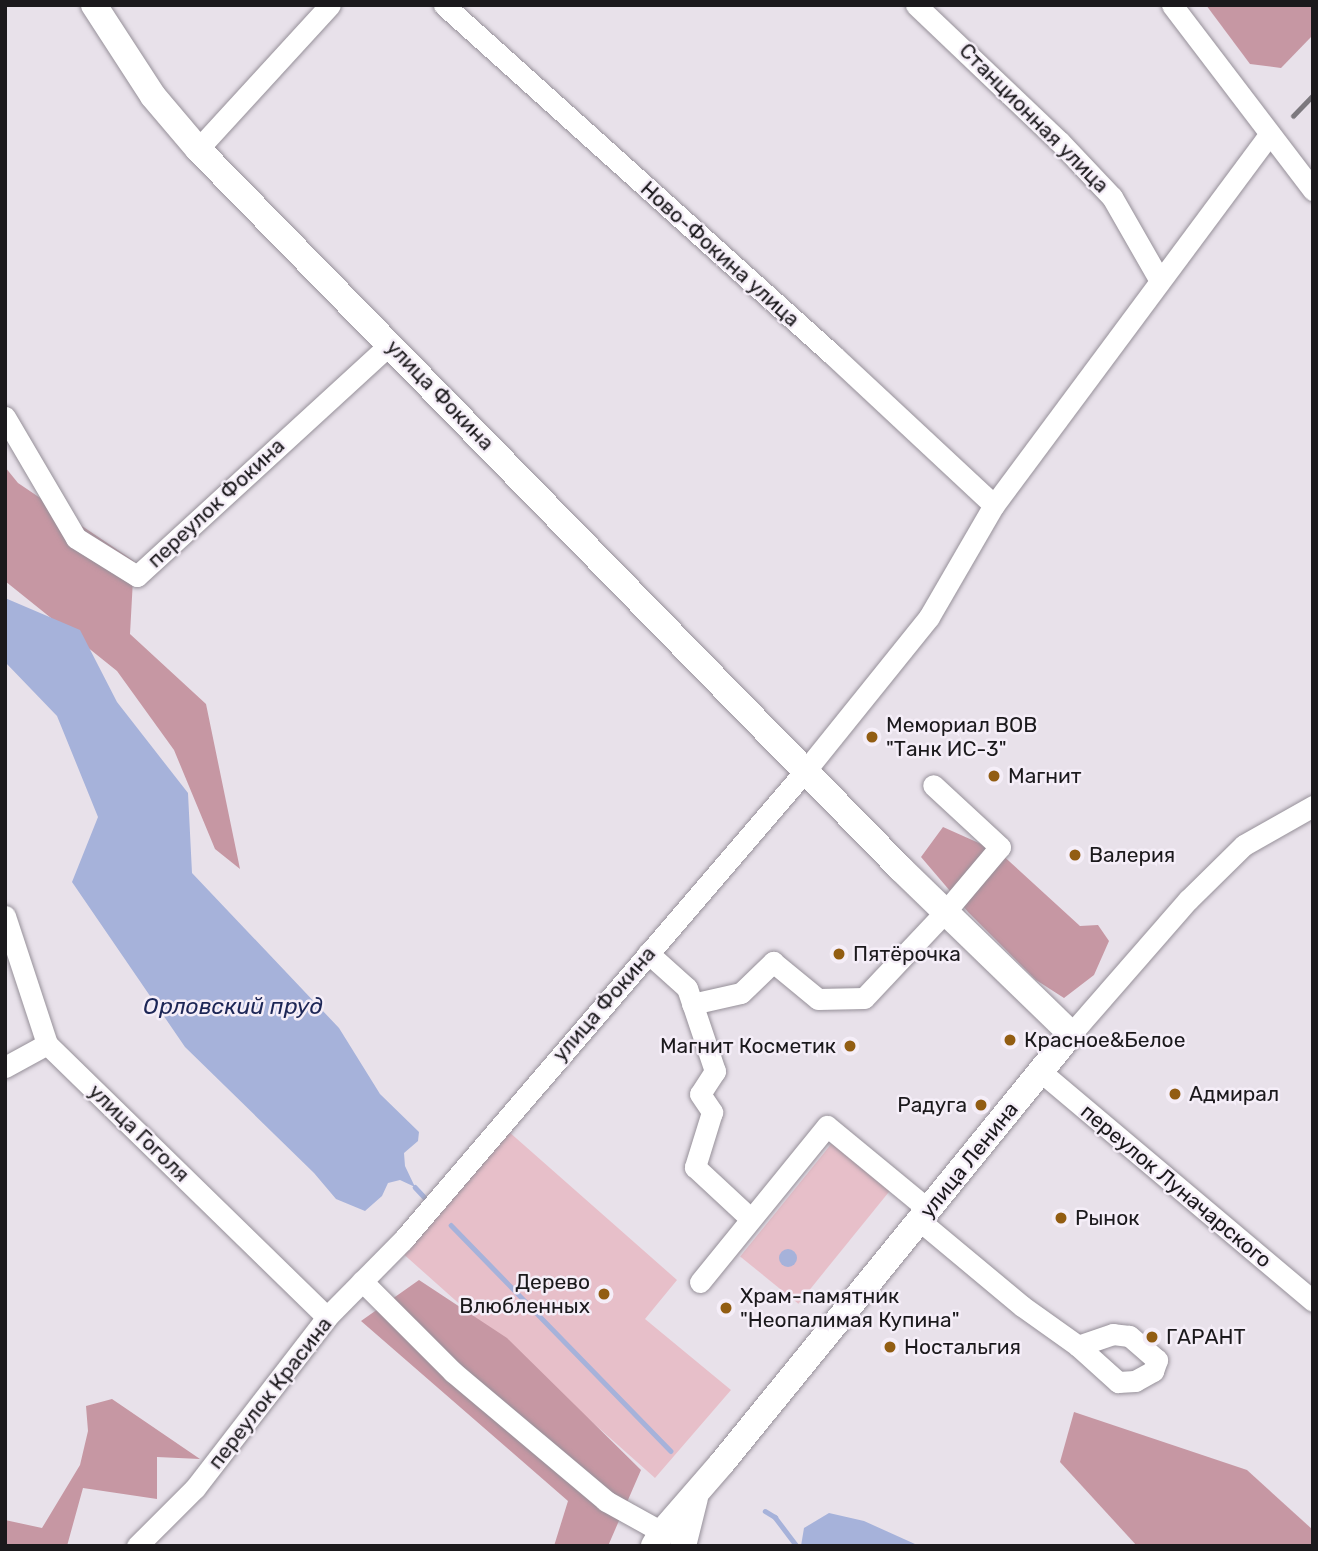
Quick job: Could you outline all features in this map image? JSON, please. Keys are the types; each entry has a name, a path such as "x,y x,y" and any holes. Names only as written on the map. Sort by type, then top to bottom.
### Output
{"main road":[{"name":"улица Фокина","path":"94,5 153,96 198,149 945,912 1071,1034"},
{"name":"улица Ленина","path":"666,1541 696,1493 1071,1034"}],"street":[{"path":"198,149 330,5"},
{"name":"Ново-Фокина улица","path":"444,5 833,355 993,505"},
{"name":"Станционная улица","path":"916,5 1050,132 1112,197 1159,279"},
{"path":"1172,5 1313,190"},
{"path":"806,770 929,617 993,505 1159,279 1270,134"},
{"name":"переулок Фокина","path":"5,417 76,538 137,576 390,344"},
{"name":"улица Фокина","path":"403,1240 806,770"},
{"path":"692,1004 741,993 773,962 818,999 864,998 945,912 1000,847 933,786"},
{"name":"улица Ленина","path":"1071,1034 1188,900 1244,845 1313,806"},
{"name":"улица Гоголя","path":"5,916 47,1044 327,1317"},
{"path":"648,953 687,988 715,1071 700,1094 712,1112 695,1167 751,1219"},
{"path":"5,1067 47,1044"},
{"name":"переулок Луначарского","path":"1040,1071 1313,1301"},
{"path":"700,1282 827,1126 1021,1306 1078,1346"},
{"name":"переулок Красина","path":"137,1546 195,1488 327,1317 403,1240"},
{"path":"362,1281 453,1372 606,1501 666,1541"}],"shaded area":[{"path":"1206,5 1313,5 1313,35 1281,68 1250,64"},
{"path":"5,467 18,483 134,561 130,634 206,704 240,869 215,849 174,750 117,671 5,581"},
{"path":"943,827 999,852 1080,926 1098,925 1109,941 1094,975 1064,998 1036,980 968,912 921,857"},
{"path":"507,1130 677,1280 645,1319 731,1390 655,1478 400,1251"},
{"path":"832,1143 890,1190 798,1304 740,1256"},
{"path":"419,1280 507,1338 641,1470 608,1546 554,1546 568,1501 361,1321"},
{"path":"112,1399 200,1459 157,1457 157,1499 83,1488 67,1546 5,1546 5,1520 42,1528 80,1465 88,1431 86,1406"},
{"path":"1074,1412 1247,1470 1313,1530 1313,1546 1137,1546 1060,1462"}],"water":[{"name":"Орловский пруд","path":"5,598 80,630 117,702 188,793 192,873 339,1028 380,1094 419,1132 418,1141 404,1153 405,1166 415,1187 400,1180 388,1183 382,1196 365,1211 336,1199 314,1173 185,1047 72,882 98,817 57,716 5,662"},
{"path":"784,1249 792,1249 797,1258 795,1265 784,1267 779,1262 779,1254"},
{"path":"829,1513 864,1521 915,1544 931,1546 801,1546 804,1528"}],"waterway":[{"path":"415,1187 428,1201"},
{"path":"451,1225 671,1451"},
{"path":"765,1511 775,1517 797,1546"}],"railway":[{"path":"1293,116 1313,95"}],"place":[{"name":"Мемориал ВОВ \"Танк ИС-3\"","path":"872,737"},
{"name":"Магнит","path":"994,776"},
{"name":"Валерия","path":"1075,855"},
{"name":"Пятёрочка","path":"839,954"},
{"name":"Красное&Белое","path":"1010,1040"},
{"name":"Магнит Косметик","path":"850,1046"},
{"name":"Адмирал","path":"1175,1094"},
{"name":"Радуга","path":"981,1105"},
{"name":"Рынок","path":"1061,1218"},
{"name":"Дерево Влюбленных","path":"604,1294"},
{"name":"Храм-памятник \"Неопалимая Купина\"","path":"726,1308"},
{"name":"ГАРАНТ","path":"1152,1337"},
{"name":"Ностальгия","path":"890,1347"}]}
